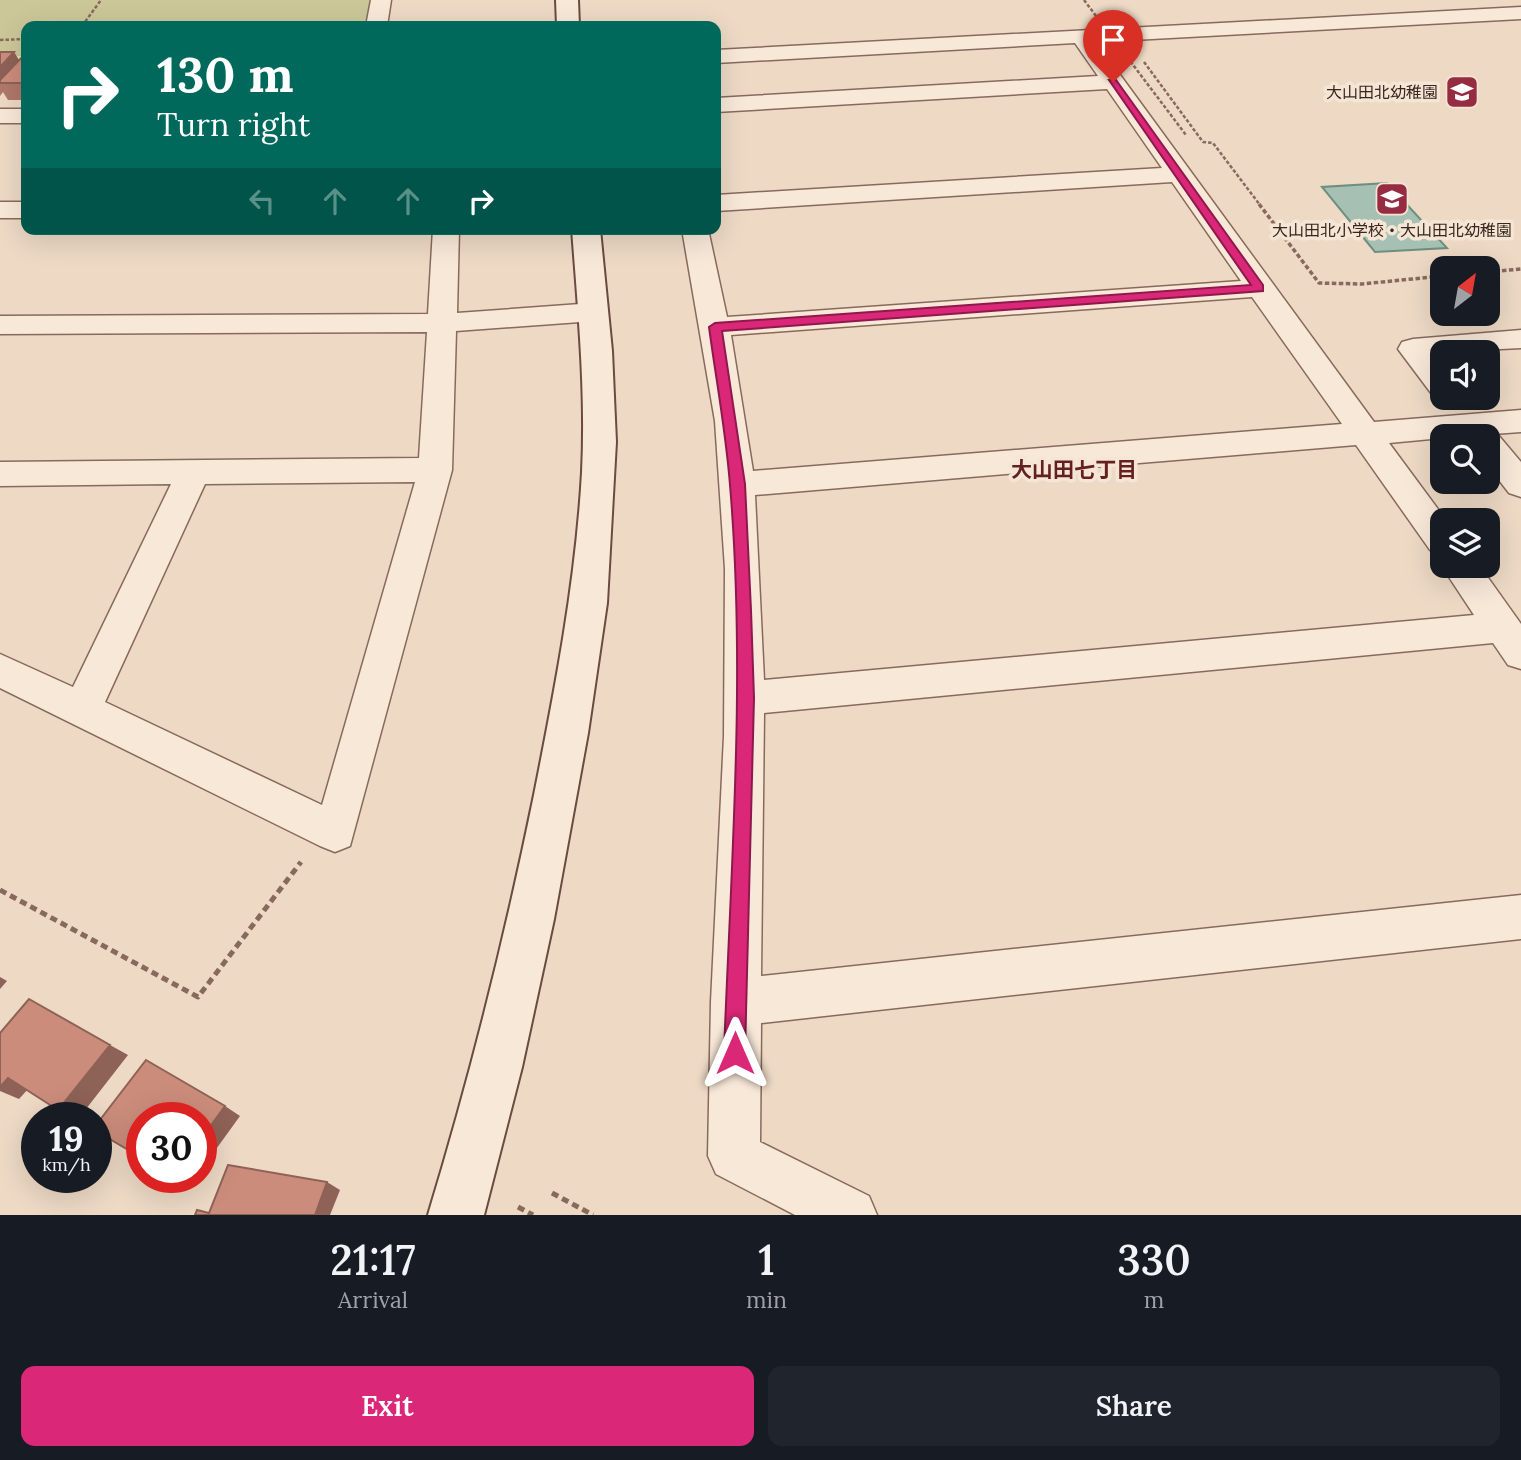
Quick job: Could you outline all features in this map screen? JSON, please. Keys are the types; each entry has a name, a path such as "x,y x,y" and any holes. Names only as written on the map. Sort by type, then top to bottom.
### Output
{"street":[{"path":"378,21 381,0"},
{"path":"567,0 568,21"},
{"path":"721,56 1521,13"},
{"path":"1081,37 1430,524"},
{"path":"721,105 1113,82"},
{"path":"0,116 21,116"},
{"path":"721,203 1180,174"},
{"path":"0,210 21,209"},
{"path":"0,670 335,832 435,470 446,235"},
{"path":"456,1215 519,982 571,718 593,551 599,471 594,313 587,235"},
{"path":"696,235 715,327 737,484 745,698 735,1002 734,1156 850,1215"},
{"path":"715,327 1259,288"},
{"path":"0,325 440,323 594,313"},
{"path":"1500,341 1521,339"},
{"path":"1430,347 1413,349 1430,371"},
{"path":"1461,410 1472,424"},
{"path":"1500,428 1521,421"},
{"path":"737,484 1368,435 1430,434"},
{"path":"1500,459 1521,485"},
{"path":"0,474 435,470"},
{"path":"82,709 193,472"},
{"path":"1468,578 1511,640"},
{"path":"745,698 1511,640"},
{"path":"735,1002 1521,917"}],"path":[{"path":"86,21 101,0"},
{"path":"1084,0 1186,135"},
{"path":"0,40 21,39"},
{"path":"1137,52 1203,142 1213,143 1319,282 1362,284 1430,277"},
{"path":"1500,271 1521,269"},
{"path":"0,890 198,997 327,828"},
{"path":"552,1193 593,1215"},
{"path":"518,1206 533,1215"}],"shaded area":[{"path":"0,0 370,0 366,21 21,21 21,56 0,56"},
{"path":"1387,183 1447,248 1375,252 1322,187"}],"building":[{"path":"0,52 14,52 0,67"},
{"path":"21,58 21,83 0,83"},
{"path":"29,999 110,1045 64,1102 46,1102 8,1078 0,1087 0,1033"},
{"path":"146,1060 225,1106 217,1117 217,1102 126,1102 126,1149 112,1140 112,1104"},
{"path":"228,1165 327,1182 315,1215 195,1215 197,1210 209,1213"}],"place":[{"name":"大山田北幼稚園","path":"1462,92"},
{"name":"大山田北小学校・大山田北幼稚園","path":"1392,199"}],"district":[{"name":"大山田七丁目","path":"1074,470"}],"route":[{"path":"735,1053 745,698 743,610 732,432 715,327 1259,288 1113,82"}]}
